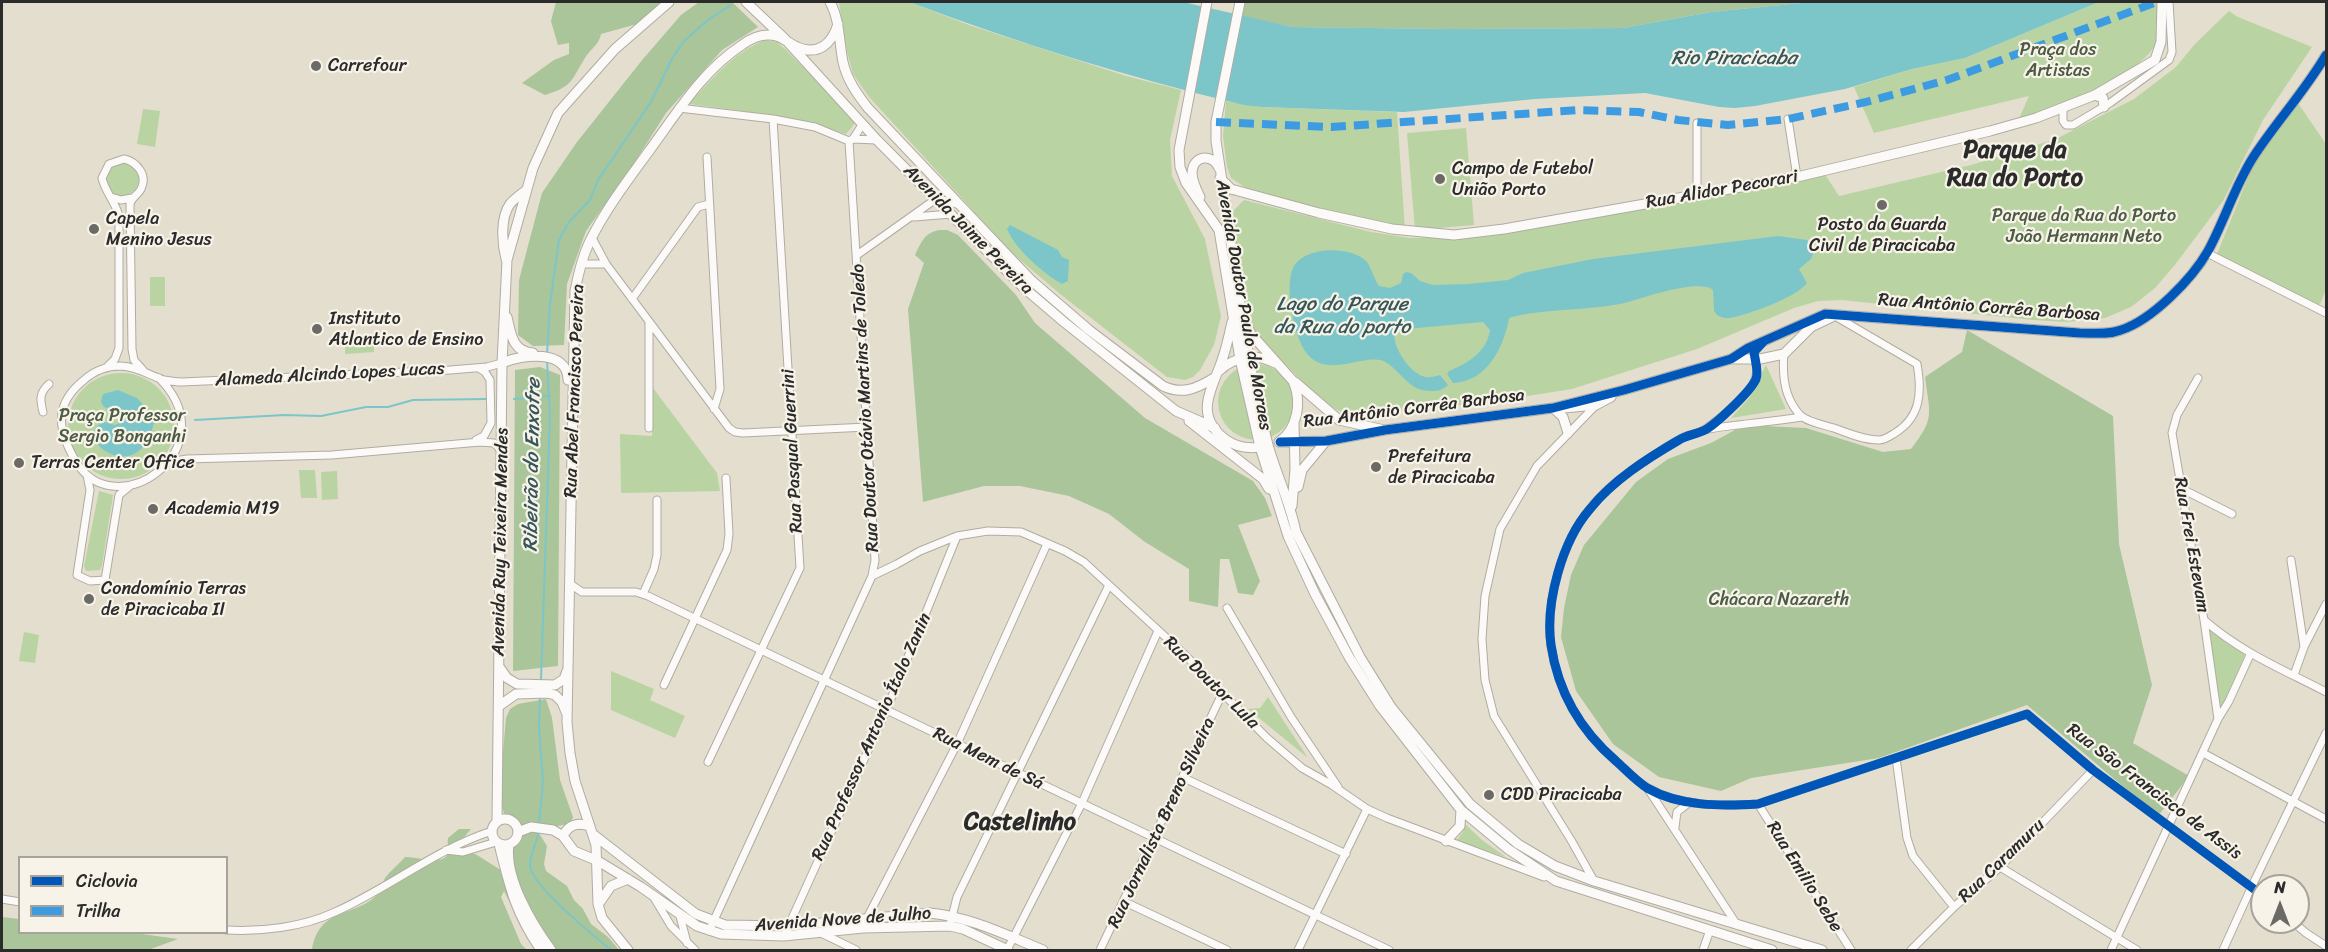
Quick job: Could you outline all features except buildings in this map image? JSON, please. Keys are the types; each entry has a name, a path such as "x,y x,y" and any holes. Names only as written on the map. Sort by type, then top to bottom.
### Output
{"main road":[{"name":"Avenida Ruy Teixeira Mendes","path":"497,822 502,363 507,263 533,168 558,113 615,49 669,2"},
{"name":"Avenida Jaime Pereira","path":"746,2 784,38 862,125 1031,294 1176,411 1217,431 1234,444 1243,447 1264,446"},
{"name":"Avenida Jaime Pereira","path":"830,2 838,24 843,64 852,87 868,108 1032,281 1089,330 1170,389 1188,391 1196,389 1215,377 1227,365 1245,358"},
{"name":"Avenida Doutor Paulo de Moraes","path":"1207,2 1179,150 1180,168 1191,192 1219,230 1276,502 1301,565 1349,657 1380,706 1461,810 1508,849 1556,881 1772,951"},
{"name":"Avenida Doutor Paulo de Moraes","path":"1237,314 1216,141 1217,120 1240,2"},
{"name":"Rua Alidor Pecorari","path":"1220,178 1231,189 1254,196 1392,230 1432,234 1483,232 1797,177 1964,138 2063,108 2095,95 2155,60 2161,42 2162,2"},
{"path":"784,38 807,50 819,48 834,37 838,24"},
{"name":"Rua Abel Francisco Pereira","path":"592,830 575,781 567,714 573,344 575,291 581,264 592,238 618,192 679,108 714,68 740,46 755,37 769,34 784,38"},
{"name":"Rua Antônio Corrêa Barbosa","path":"1731,359 1764,340 1825,314 1954,325 2111,333 2132,326 2153,313 2181,286 2207,253 2254,157 2309,84 2326,56"},
{"path":"2095,95 2103,98 2104,107"},
{"path":"1206,210 1193,181 1193,169 1197,161 1204,157 1213,159 1219,168"},
{"path":"505,309 514,344 527,355"},
{"path":"1228,452 1210,420 1207,403 1208,394 1237,314"},
{"name":"Rua Antônio Corrêa Barbosa","path":"1237,314 1251,334 1293,381 1339,420 1385,430"},
{"name":"Rua Antônio Corrêa Barbosa","path":"1264,446 1280,442 1326,441 1385,430 1553,408 1731,359 1784,354 1811,327 1834,316"},
{"path":"1775,336 1783,338 1786,342 1784,354"},
{"path":"1755,358 1756,348 1764,340"},
{"path":"502,363 527,355 554,356 565,352 573,344"},
{"path":"554,356 564,364 567,370 568,390 573,401"},
{"path":"1245,358 1265,358 1280,366"},
{"path":"1292,511 1294,422 1299,402 1293,381"},
{"path":"1596,405 1624,390"},
{"path":"1596,405 1607,394"},
{"name":"Rua Antônio Corrêa Barbosa","path":"1553,408 1596,405"},
{"path":"1553,408 1563,417 1568,433"},
{"path":"1176,411 1263,479 1276,502"},
{"path":"1280,442 1294,422"},
{"path":"1292,511 1302,470 1326,441"},
{"name":"Avenida Doutor Paulo de Moraes","path":"1264,446 1292,511 1296,532 1360,657 1391,707 1470,804 1518,844 1555,866 1594,881 1822,951"},
{"path":"499,666 516,689"},
{"path":"555,690 564,679 568,666"},
{"path":"499,706 516,689 555,690"},
{"path":"555,690 567,714"},
{"path":"1446,841 1460,826 1461,810"},
{"path":"518,832 511,821 503,819 497,822 492,831 502,843 519,894 534,925 551,951"},
{"path":"563,836 566,830 574,824 582,823 592,830 598,861 598,904 602,918 628,951"},
{"path":"502,843 515,839 518,832 531,827 546,828 563,836 574,851 582,856 591,853 596,845"},
{"name":"Avenida Nove de Julho","path":"592,830 710,927 865,923 950,926 963,929 1008,950"},
{"path":"502,843 512,896 521,919 541,951"},
{"name":"Avenida Nove de Julho","path":"582,856 598,861 628,879 680,916 738,936 784,936 819,932 930,913 952,915 1043,951"},
{"path":"598,904 604,892 611,886 628,879"}],"street":[{"path":"2063,108 2063,121 2066,125 2073,125 2104,107 2169,60 2172,52 2169,2"},
{"path":"679,108 772,119 815,127 851,140 877,140"},
{"name":"Rua Pasqual Guerrini","path":"708,762 800,568 772,119"},
{"path":"1788,119 1797,177"},
{"path":"1697,123 1697,195"},
{"path":"851,140 862,125"},
{"name":"Rua Doutor Otávio Martins de Toledo","path":"710,927 825,682 872,576 875,560 851,140"},
{"path":"707,157 720,389 714,409"},
{"path":"106,368 115,359 119,348 120,216 115,202 104,188 102,178 106,168 114,161 124,159 139,167 143,177 142,188 132,198 130,204 132,349 134,360 143,370"},
{"path":"111,197 121,200 132,198"},
{"path":"857,255 912,218 925,206 938,200 957,204"},
{"path":"632,299 698,207 709,204"},
{"path":"912,218 952,214"},
{"path":"592,238 606,264 729,428 735,432 867,427"},
{"path":"2207,253 2326,313"},
{"path":"581,264 606,264"},
{"path":"1737,924 1646,787 1603,750 1581,724 1554,663 1550,630 1552,598 1563,560 1575,532 1591,507 1625,475 1683,437 1746,422 1774,422 1802,417 1879,440 1907,426 1916,410 1919,379 1917,364 1834,316"},
{"path":"649,322 649,428"},
{"path":"1784,354 1785,385 1793,405 1802,417"},
{"path":"1705,430 1744,396 1756,378 1755,358"},
{"name":"Alameda Alcindo Lopes Lucas","path":"159,378 182,382 478,368 502,363"},
{"path":"87,475 90,490 77,575 90,581 105,580 119,495 132,486 149,479 170,462 180,438 181,417 176,397 159,378 143,370 122,366 106,368 90,375 74,388 61,412 67,447 78,467 96,481 110,486 132,486"},
{"path":"467,442 484,436 491,423 490,380 485,372 478,368"},
{"name":"Rua Frei Estevam","path":"2198,378 2177,415 2172,434 2204,620 2218,718"},
{"path":"43,412 40,400 43,389 49,384"},
{"path":"1594,881 1494,716 1485,680 1482,639 1485,596 1500,529 1537,466 1596,405"},
{"path":"170,462 187,459 354,454 467,442 489,442 496,445 502,452"},
{"path":"663,685 727,550 729,534 726,478"},
{"path":"2182,489 2232,514"},
{"path":"643,594 657,555 657,500"},
{"name":"Rua Doutor Lula","path":"872,576 920,551 957,536 988,531 1022,532 1065,551 1084,562 1184,654 1222,694 1302,768 1367,809 1556,881"},
{"name":"Rua Professor Antonio Ítalo Zanin","path":"784,936 886,711 957,536"},
{"path":"865,923 957,744 1047,544"},
{"path":"2291,560 2304,647"},
{"path":"570,584 582,592 570,601"},
{"path":"950,926 957,897 1109,585"},
{"name":"Rua Mem de Sá","path":"582,592 643,594 1389,951"},
{"path":"2294,675 2304,647 2326,604"},
{"path":"1227,608 1291,717 1341,791"},
{"path":"2204,620 2250,655 2326,692"},
{"path":"1008,950 1081,805 1158,631"},
{"path":"2111,951 2218,718 2229,701 2250,655"},
{"name":"Rua Jornalista Breno Silveira","path":"1100,951 1155,840 1222,694"},
{"name":"Rua São Francisco de Assis","path":"1896,758 2027,714 2092,770 2167,827 2250,885"},
{"path":"2258,874 2326,733"},
{"path":"2203,753 2326,819"},
{"path":"1646,787 1690,802 1723,806 1758,804 1896,758 1907,838 1913,856 1954,907"},
{"name":"Rua Caramuru","path":"1911,951 1954,907 2000,867 2092,770"},
{"path":"1184,778 1346,854"},
{"path":"1676,830 1677,812 1690,802"},
{"name":"Rua Emilio Sebe","path":"1758,804 1851,951"},
{"path":"1299,951 1367,809"},
{"path":"228,930 280,927 335,912 460,842 492,831"},
{"path":"446,850 463,852 502,843"},
{"path":"2000,867 2137,951"},
{"path":"2223,951 2250,890"},
{"path":"651,894 671,926 692,948"},
{"path":"2,899 18,902"},
{"path":"1125,903 1227,951"},
{"path":"680,916 692,948"},
{"path":"1702,951 1710,930"},
{"path":"819,932 856,951"},
{"path":"2308,934 2326,946"}],"green space":[{"path":"556,2 662,2 637,24 601,34 571,81 562,89 545,95 522,83 554,60 569,54 569,43 558,45 551,21"},
{"path":"699,2 732,2 758,27 722,50 666,113 631,168 586,231 567,284 564,345 533,346 518,335 519,280 542,193 577,142 643,59 681,15"},
{"path":"839,2 909,2 969,25 1126,76 1181,90 1170,140 1172,176 1205,239 1221,316 1214,345 1200,370 1193,377 1185,380 1167,377 1060,294 1012,253 869,97 853,74 846,48"},
{"path":"1245,2 1811,2 1711,12 1623,28 1449,29 1292,27 1242,17"},
{"name":"Praça dos Artistas","path":"2099,2 2158,2 2159,28 2156,43 2147,56 2115,79 2018,121 2029,96 1874,133 1854,87 1912,69 1965,58"},
{"name":"Parque da Rua do Porto João Hermann Neto","path":"2229,11 2238,17 2312,47 2263,120 2223,201 2174,266 2155,288 2131,307 2105,318 2067,322 2033,320 1842,300 1818,301 1794,308 1697,349 1572,389 1383,414 1341,412 1324,403 1254,333 1245,316 1229,215 1244,200 1371,232 1410,238 1483,237 1824,173 1839,196 1971,165 2056,139 2134,99 2176,67 2195,44"},
{"path":"765,40 777,42 857,121 846,134 788,119 689,104 733,59 753,45"},
{"path":"1226,101 1262,107 1397,112 1405,230 1255,194 1231,178 1227,167 1223,136"},
{"path":"2298,103 2326,144 2326,290 2319,306 2217,254 2256,158"},
{"path":"143,109 160,111 155,147 137,144"},
{"name":"Campo de Futebol União Porto","path":"1466,128 1474,225 1415,230 1407,133"},
{"path":"122,162 134,167 139,179 134,191 122,196 110,191 105,179 110,167"},
{"path":"939,230 947,230 958,235 1016,295 1035,323 1145,418 1253,481 1265,498 1272,516 1238,525 1260,581 1253,595 1238,593 1229,559 1220,559 1218,607 1189,601 1189,569 1145,542 1109,514 1069,496 1020,486 984,486 923,502 908,309 924,263 915,255 926,236"},
{"path":"150,277 165,277 165,306 150,306"},
{"name":"Chácara Nazareth","path":"1967,330 2113,416 2119,544 2152,685 2133,743 2189,776 2158,816 2027,705 1879,758 1751,778 1721,791 1659,777 1613,744 1576,691 1561,637 1571,575 1584,545 1636,482 1668,459 1711,443 1744,425 1806,428 1883,452 1911,449 1924,430 1929,416 1925,377 1962,352"},
{"path":"373,336 374,352 345,354 345,338"},
{"path":"1249,364 1263,364 1277,370 1288,381 1292,387 1294,402 1292,417 1283,429 1271,438 1249,440 1235,434 1224,423 1218,409 1218,395 1224,381 1235,370"},
{"path":"1766,365 1786,409 1731,418 1750,397"},
{"path":"540,367 560,375 558,666 513,671 515,370"},
{"name":"Praça Professor Sergio Bonganhi","path":"121,373 141,377 159,388 170,406 174,426 170,446 159,464 141,475 121,479 101,475 83,464 72,446 68,426 72,406 83,388 101,377"},
{"path":"653,388 717,473 720,491 621,493 620,434 652,436"},
{"path":"299,470 315,470 317,498 301,498"},
{"path":"337,471 338,499 322,500 321,472"},
{"path":"99,491 113,495 102,566 100,570 86,571 84,566"},
{"path":"2208,628 2245,655 2220,711"},
{"path":"24,632 39,635 35,663 19,661"},
{"path":"611,671 654,689 650,700 685,716 675,738 611,710"},
{"path":"1268,697 1308,758 1248,709 1260,708"},
{"path":"546,699 552,718 560,780 573,817 568,824 537,830 547,846 544,864 546,871 567,886 591,924 608,937 619,950 538,950 523,929 504,891 501,897 521,944 527,950 312,950 322,926 377,895 385,878 405,857 435,860 445,857 448,853 448,838 459,829 471,829 460,842 462,849 477,855 499,869 504,868 521,830 506,819 496,789 506,718 510,709 518,704"},
{"path":"1465,824 1482,840 1506,857 1456,841 1463,832"},
{"path":"2,917 18,919 18,934 142,934 178,939 148,950 2,950"}],"water":[{"name":"Rio Piracicaba","path":"909,2 1183,2 1292,27 1449,29 1623,28 1711,12 1811,2 2099,2 1965,58 1912,69 1845,89 1755,106 1719,107 1645,93 1535,99 1404,112 1244,105 1075,59"},
{"path":"1010,225 1058,250 1062,257 1069,260 1068,281 1062,284 1031,260 1011,237 1007,229"},
{"name":"Lago do Parque da Rua do porto","path":"1778,236 1807,240 1815,248 1811,259 1799,269 1807,283 1783,299 1738,316 1726,318 1717,315 1714,311 1713,290 1697,286 1602,307 1539,312 1509,318 1503,340 1492,361 1475,376 1453,383 1447,374 1449,371 1470,360 1485,344 1490,330 1483,322 1395,330 1395,343 1408,365 1426,377 1440,375 1448,385 1437,391 1418,389 1407,382 1393,367 1379,360 1339,365 1318,362 1304,349 1292,314 1290,277 1293,268 1307,255 1328,250 1360,256 1367,262 1379,286 1390,288 1401,283 1403,274 1406,272 1411,273 1420,281 1433,285 1468,284 1508,280 1523,273 1593,259"},
{"path":"118,390 137,398 155,417 148,440 137,452 124,456 111,454 101,447 95,438 95,429 104,422 115,425 121,422 120,413 104,407 101,402 103,394"}],"waterway":[{"name":"Ribeirão do Enxofre","path":"547,354 550,304 559,240 569,222 590,200 598,180 651,102 673,57 684,41 708,20 731,5"},
{"name":"Ribeirão do Enxofre","path":"541,680 550,415 547,360"},
{"path":"514,399 550,396"},
{"path":"195,420 284,415 321,416 366,407 388,407 413,400 487,399"},
{"path":"154,422 161,421"},
{"name":"Ribeirão do Enxofre","path":"539,824 543,782 539,727 540,695"},
{"name":"Ribeirão do Enxofre","path":"539,830 530,862 533,875 552,898 611,950"}],"marked path":[{"path":"1216,122 1331,127 1579,110 1639,112 1678,120 1728,125 1788,119 1866,102 1947,80 2157,2"}],"cycle path":[{"path":"1280,442 1326,441 1385,430 1553,408 1731,359 1748,348 1825,314 2080,333 2116,332 2133,325 2158,308 2192,274 2208,251 2247,167 2326,55"},
{"path":"1764,341 1754,352 1756,379 1741,399 1710,427 1682,438 1631,470 1599,498 1580,522 1571,538 1553,592 1551,645 1565,694 1592,737 1639,782 1660,794 1701,804 1758,804 2027,714 2093,770 2250,886"}],"place":[{"name":"Carrefour","path":"316,66"},
{"name":"Campo de Futebol União Porto","path":"1440,179"},
{"name":"Posto da Guarda Civil de Piracicaba","path":"1882,205"},
{"name":"Capela Menino Jesus","path":"94,229"},
{"name":"Instituto Atlantico de Ensino","path":"317,329"},
{"name":"Terras Center Office","path":"19,463"},
{"name":"Prefeitura de Piracicaba","path":"1376,467"},
{"name":"Academia M19","path":"153,509"},
{"name":"Condomínio Terras de Piracicaba II","path":"89,599"},
{"name":"CDD Piracicaba","path":"1489,795"}],"district":[{"name":"Parque da Rua do Porto","path":"2015,165"},
{"name":"Castelinho","path":"1020,823"}]}
